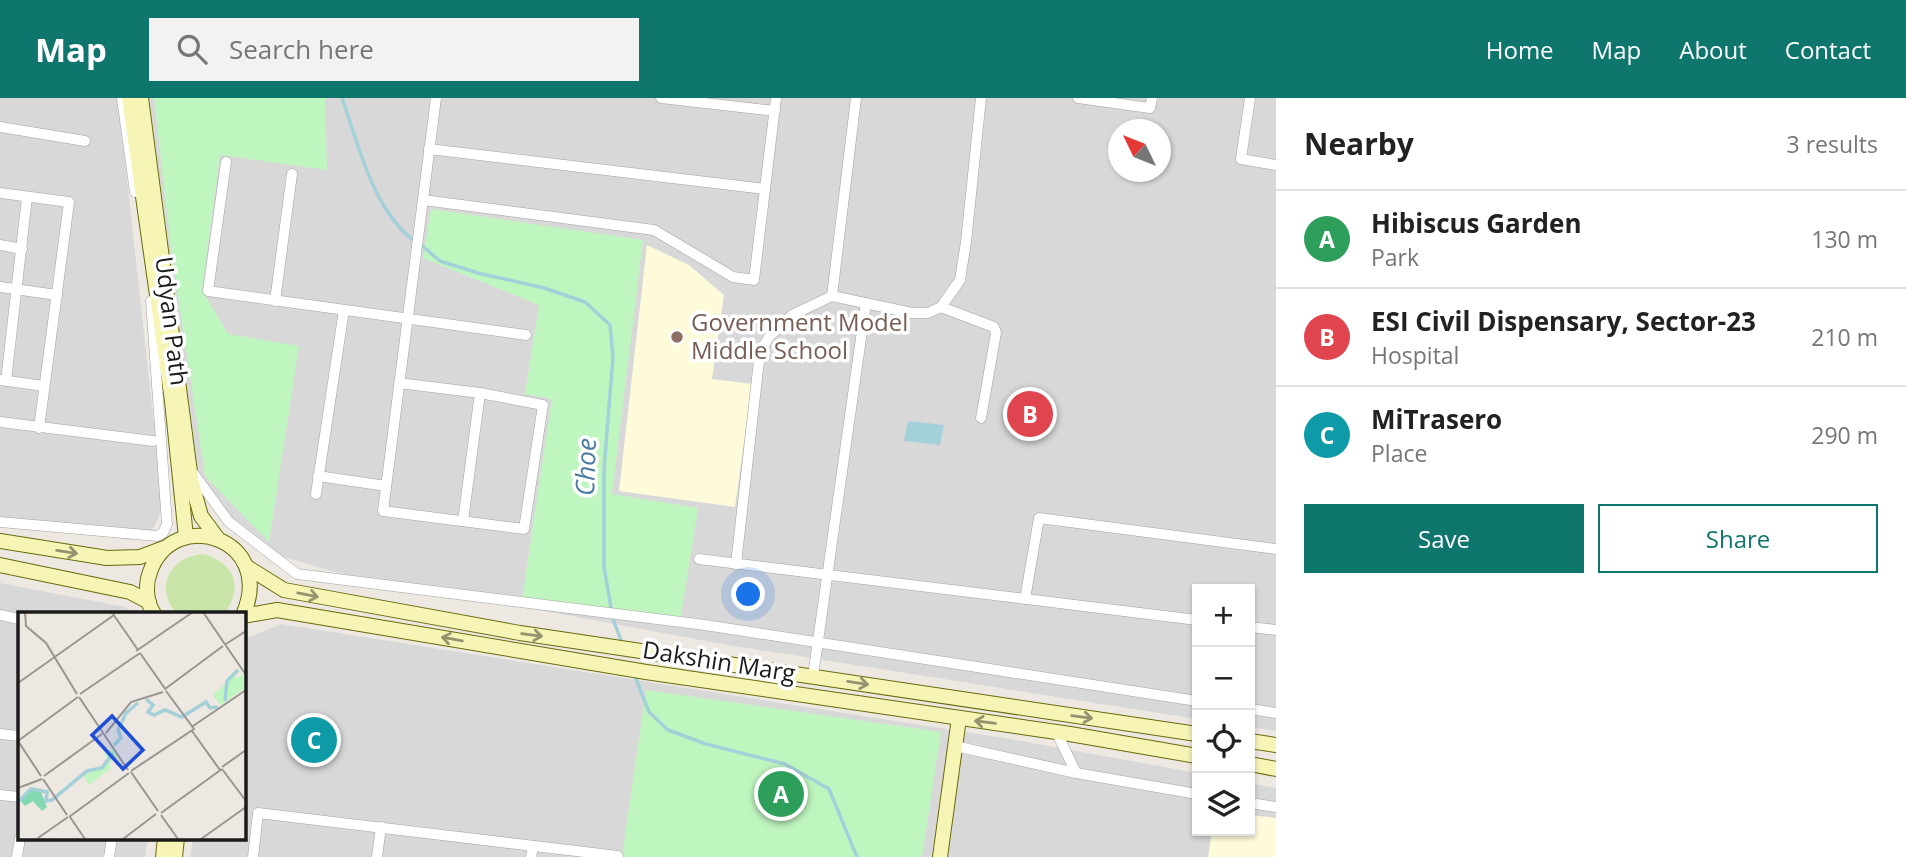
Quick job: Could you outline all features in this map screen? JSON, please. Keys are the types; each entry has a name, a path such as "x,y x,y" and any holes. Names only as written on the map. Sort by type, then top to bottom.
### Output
{"main road":[{"name":"Udyan Path","path":"129,98 172,401 186,537"},
{"name":"Udyan Path","path":"141,98 190,470 201,516 218,539 235,550 247,567"},
{"path":"0,541 107,558 140,557 186,537 218,539"},
{"path":"152,608 147,590 148,575 153,563 166,547"},
{"path":"0,565 130,592 152,608"},
{"path":"244,612 250,600 251,584 247,567"},
{"name":"Dakshin Marg","path":"247,567 284,590 520,633 1192,733"},
{"name":"Dakshin Marg","path":"245,615 277,610 646,672 1192,755"},
{"path":"940,857 959,718"},
{"path":"1255,742 1276,745"},
{"path":"1255,765 1276,769"}],"street":[{"path":"0,522 157,537 163,533 167,524 151,292 122,98"},
{"path":"399,383 480,393 543,405 524,529 383,511 386,486 407,319 436,98"},
{"path":"661,98 700,100 775,111"},
{"path":"423,200 654,230 733,276 754,280 776,98"},
{"path":"832,296 856,98"},
{"path":"736,564 760,352 769,337 792,315 832,296 912,313 928,313 941,307 960,280 981,98"},
{"path":"1078,98 1150,108 1152,98"},
{"path":"1250,98 1241,159 1276,165"},
{"path":"0,127 85,141"},
{"path":"429,149 765,189"},
{"path":"226,162 208,291 526,335"},
{"path":"275,301 292,174"},
{"path":"0,193 69,202 38,428"},
{"path":"27,197 13,334 3,380 44,386"},
{"path":"0,245 22,249"},
{"path":"0,287 57,295"},
{"path":"813,677 866,303"},
{"path":"941,307 995,327 981,418"},
{"path":"316,494 344,310"},
{"path":"0,332 13,334"},
{"path":"463,521 480,393"},
{"path":"0,422 153,441"},
{"path":"190,470 229,522 297,574 705,625 1192,700"},
{"path":"318,476 386,486"},
{"path":"1026,599 1039,519 1276,550"},
{"path":"699,559 828,577 1192,619"},
{"path":"0,615 18,619"},
{"path":"1255,628 1276,630"},
{"path":"1255,710 1276,713"},
{"path":"1057,733 1076,773"},
{"path":"0,734 18,736"},
{"path":"955,746 1076,773 1192,793"},
{"path":"0,795 18,797"},
{"path":"1255,804 1276,807"},
{"path":"253,857 258,813 381,827 532,852 618,856"},
{"path":"377,857 381,827"}],"shaded area":[{"path":"0,98 118,98 163,506 151,534 130,540 0,519"},
{"path":"149,98 1276,98 1276,731 1255,728 1255,584 1192,584 1192,718 728,645 335,572 277,555 240,530 198,473"},
{"name":"Government Model Middle School","path":"647,245 689,265 724,295 712,379 752,384 735,507 619,491"},
{"path":"0,583 125,607 131,612 18,612 18,840 148,840 145,857 0,857"},
{"path":"281,624 1010,739 1192,772 1192,836 1255,836 1255,784 1276,788 1276,857 190,857 193,840 245,840 245,639"},
{"path":"1255,816 1276,818 1276,857 1208,857 1211,836 1255,836"}],"green space":[{"path":"154,98 325,98 327,170 220,155 202,290 228,334 299,346 269,542 205,476 171,249"},
{"path":"431,209 643,240 612,494 698,508 680,622 522,599 552,399 525,394 539,305 423,258"},
{"path":"203,554 214,558 229,570 235,586 225,612 176,612 170,604 166,594 169,575 174,567 191,556"},
{"path":"646,690 941,732 922,857 622,857"}],"water":[{"path":"908,421 944,425 940,445 904,441"}],"waterway":[{"name":"Choe","path":"342,98 377,194 387,211 414,241"},
{"name":"Choe","path":"421,245 440,261 544,288 585,302 610,325 613,357 604,469 604,567 613,619 622,643"},
{"name":"Choe","path":"634,674 649,712 668,730 706,744 785,764 829,789 857,857"}],"place":[{"name":"Government Model Middle School","path":"677,337"},
{"name":"ESI Civil Dispensary, Sector-23","path":"1030,414"},
{"name":"MiTrasero","path":"314,740"},
{"name":"Hibiscus Garden","path":"781,794"}]}
